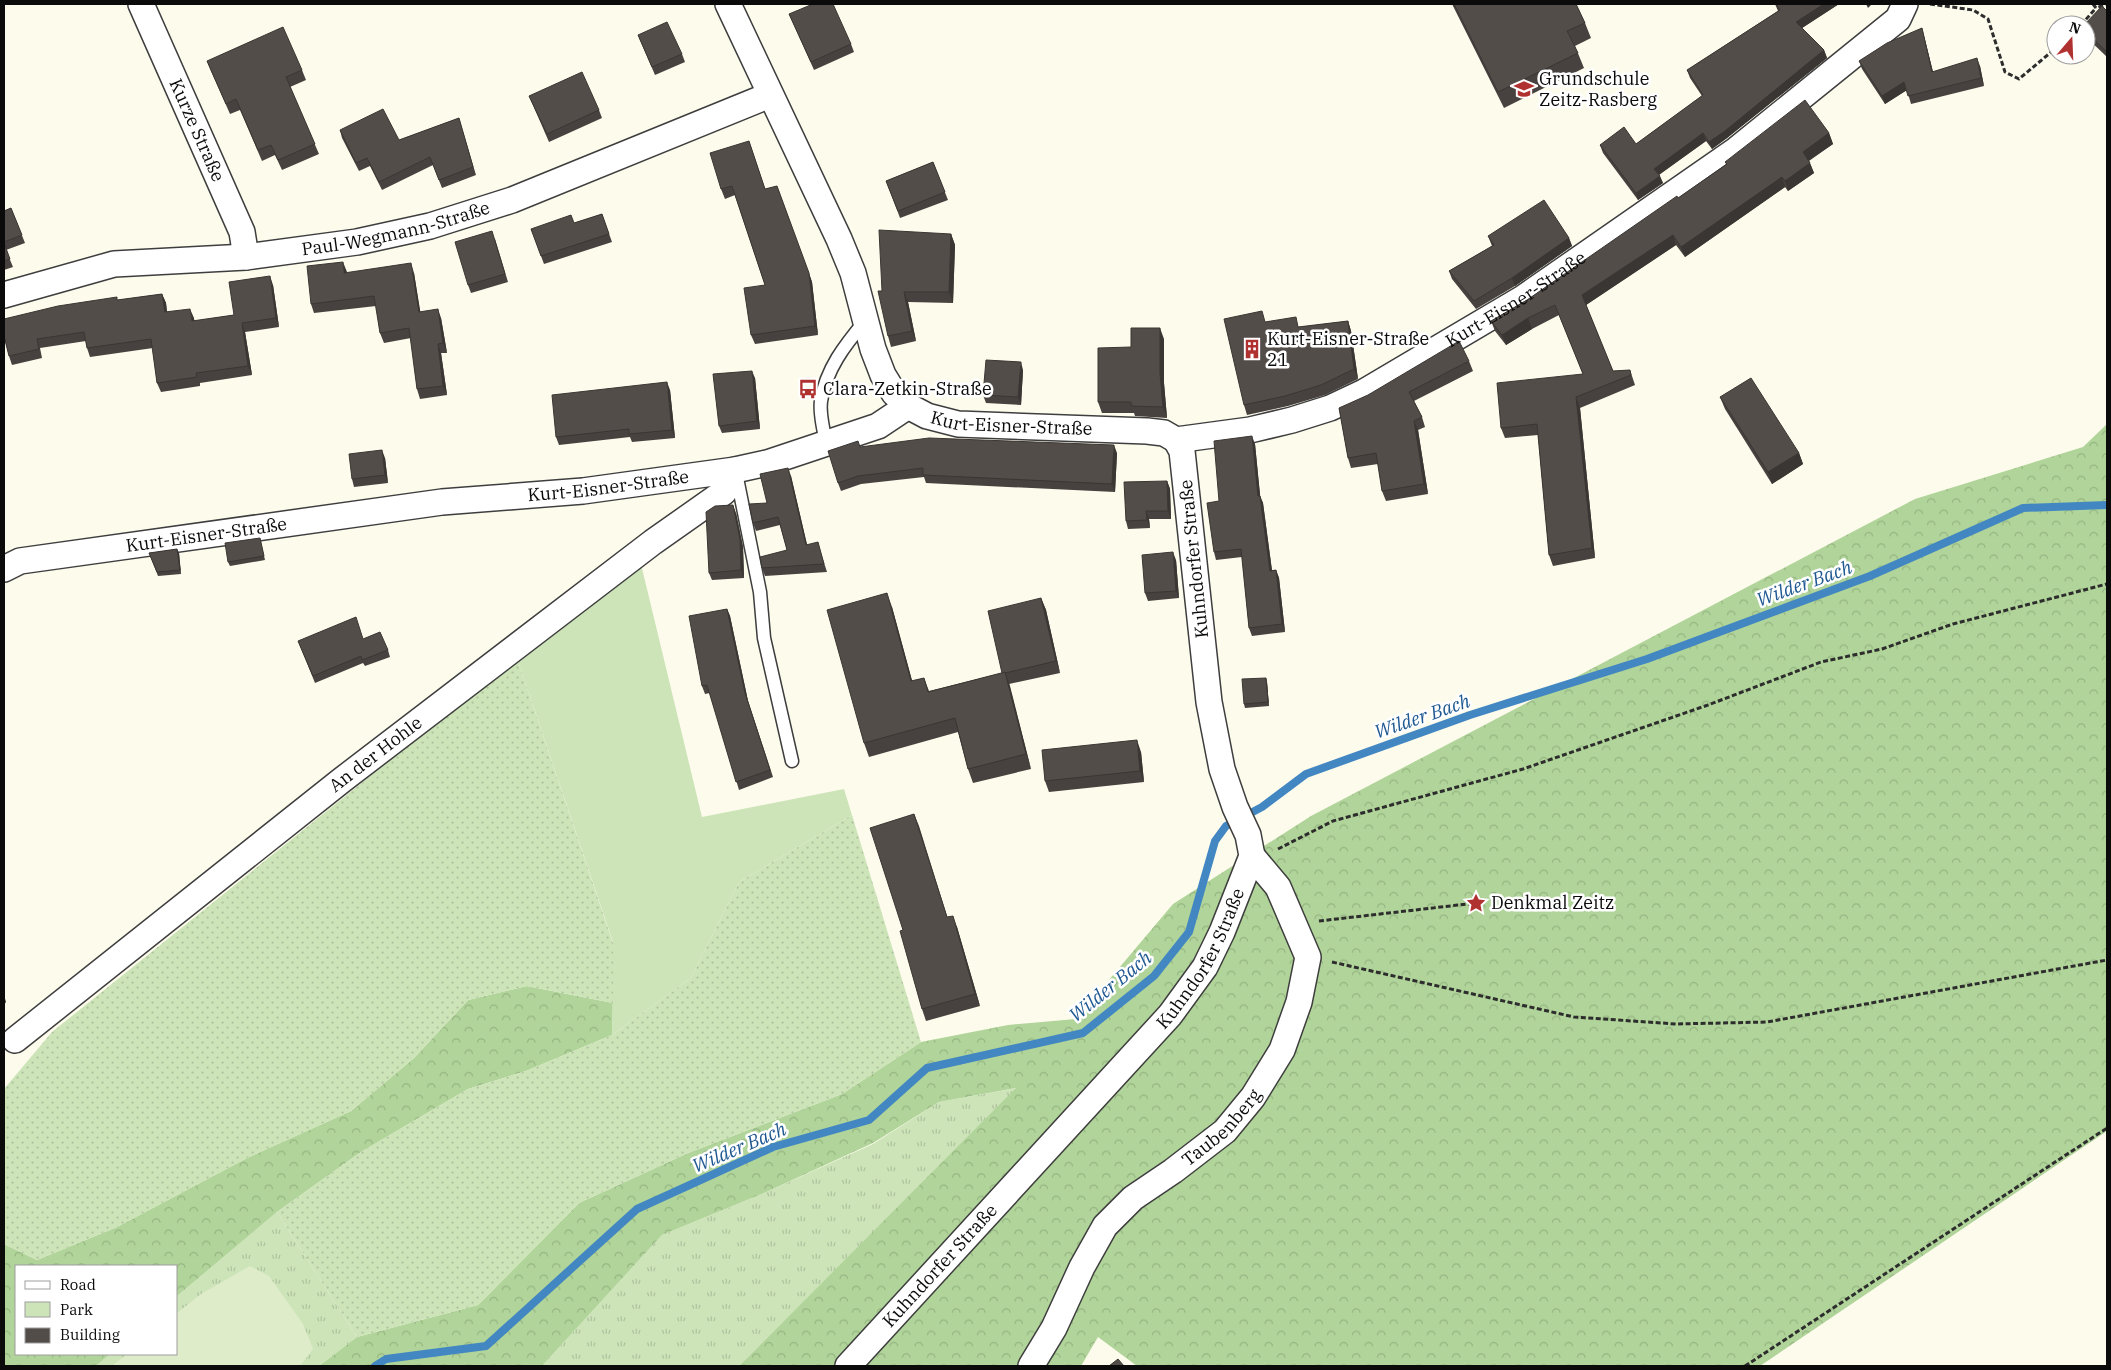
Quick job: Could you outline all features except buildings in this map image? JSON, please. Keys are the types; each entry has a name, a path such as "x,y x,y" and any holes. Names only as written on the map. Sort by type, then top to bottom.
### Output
{"street":[{"name":"Kurze Straße","path":"141,4 242,232 246,257"},
{"path":"728,4 839,239 853,273 873,349 883,374 894,393 908,406"},
{"name":"Kurt-Eisner-Straße","path":"4,570 20,561 442,502 582,491 735,470 767,463 878,426 908,406 926,416 958,424 1147,430 1164,433 1176,440 1250,430 1292,420 1330,408 1364,392 1523,298 1736,150 1898,19 1904,4"},
{"name":"Paul-Wegmann-Straße","path":"4,295 114,264 246,257 388,236 473,213 512,200 770,95"},
{"name":"Kuhndorfer Straße","path":"848,1366 1170,1015 1205,966 1222,932 1250,845 1222,768 1209,702 1182,451 1176,440"},
{"name":"An der Hohle","path":"15,1040 350,774 652,542 724,492 735,470"},
{"path":"1250,845 1278,887 1308,956"},
{"name":"Taubenberg","path":"1031,1366 1054,1328 1082,1267 1105,1226 1133,1198 1173,1171 1225,1131 1253,1097 1282,1050 1299,1002 1308,956"}],"lane":[{"path":"826,443 820,402 832,366 844,346 865,321"},
{"path":"735,470 760,592 764,638 792,761"}],"path":[{"path":"1930,4 1973,10 1988,19 2005,72 2019,80 2046,57"},
{"path":"2093,4 2096,8"},
{"path":"2090,15 2096,8 2107,4"},
{"path":"1250,845 1280,848 1333,821 1523,769 1690,712 1821,662 1882,650 1953,624 2107,584"},
{"path":"1293,924 1476,903"},
{"path":"1308,956 1574,1017 1676,1024 1767,1022 2107,960"},
{"path":"1745,1366 2107,1128"}],"green space":[{"path":"2107,424 2107,1131 1760,1366 1137,1366 1098,1337 1081,1366 739,1366 1016,1088 939,1102 873,1143 764,1193 662,1235 542,1366 319,1366 357,1337 478,1305 579,1203 688,1153 842,1094 921,1042 1008,1025 1076,1019 1173,904 1311,816 1915,499 2083,447"},
{"path":"640,560 702,817 844,789 852,815 739,882 691,978 612,1035 613,942 517,658"},
{"path":"517,658 613,943 613,1003 527,986 468,1000 414,1058 351,1111 247,1158 117,1227 37,1260 4,1244 4,1089 52,1032"},
{"path":"852,815 921,1042 842,1094 688,1153 579,1203 478,1305 357,1337 277,1212 361,1152 468,1089 526,1071 612,1035 691,978 739,882"},
{"path":"527,986 613,1003 612,1035 526,1071 468,1089 361,1152 277,1212 178,1295 178,1265 15,1265 15,1355 109,1355 96,1366 4,1366 4,1244 37,1260 117,1227 247,1158 351,1111 414,1058 468,1000"},
{"path":"1017,1088 739,1366 542,1366 662,1235 764,1193 873,1144 939,1102"},
{"path":"277,1212 357,1337 319,1366 96,1366 109,1355 178,1355 178,1295"},
{"path":"250,1266 269,1276 303,1324 313,1349 300,1366 112,1366 126,1355 178,1355 178,1312 201,1294"}],"waterway":[{"name":"Wilder Bach","path":"375,1366 386,1359 486,1346 637,1209 773,1147 869,1120 927,1068 1083,1033 1154,976 1189,932 1215,841 1226,826 1262,807 1306,774 1470,715 1647,659 1870,576 2023,508 2107,505"}],"place":[{"name":"Grundschule Zeitz-Rasberg","path":"1524,89"},
{"name":"Kurt-Eisner-Straße 21","path":"1252,349"},
{"name":"Clara-Zetkin-Straße","path":"808,389"},
{"name":"Denkmal Zeitz","path":"1476,903"}]}
